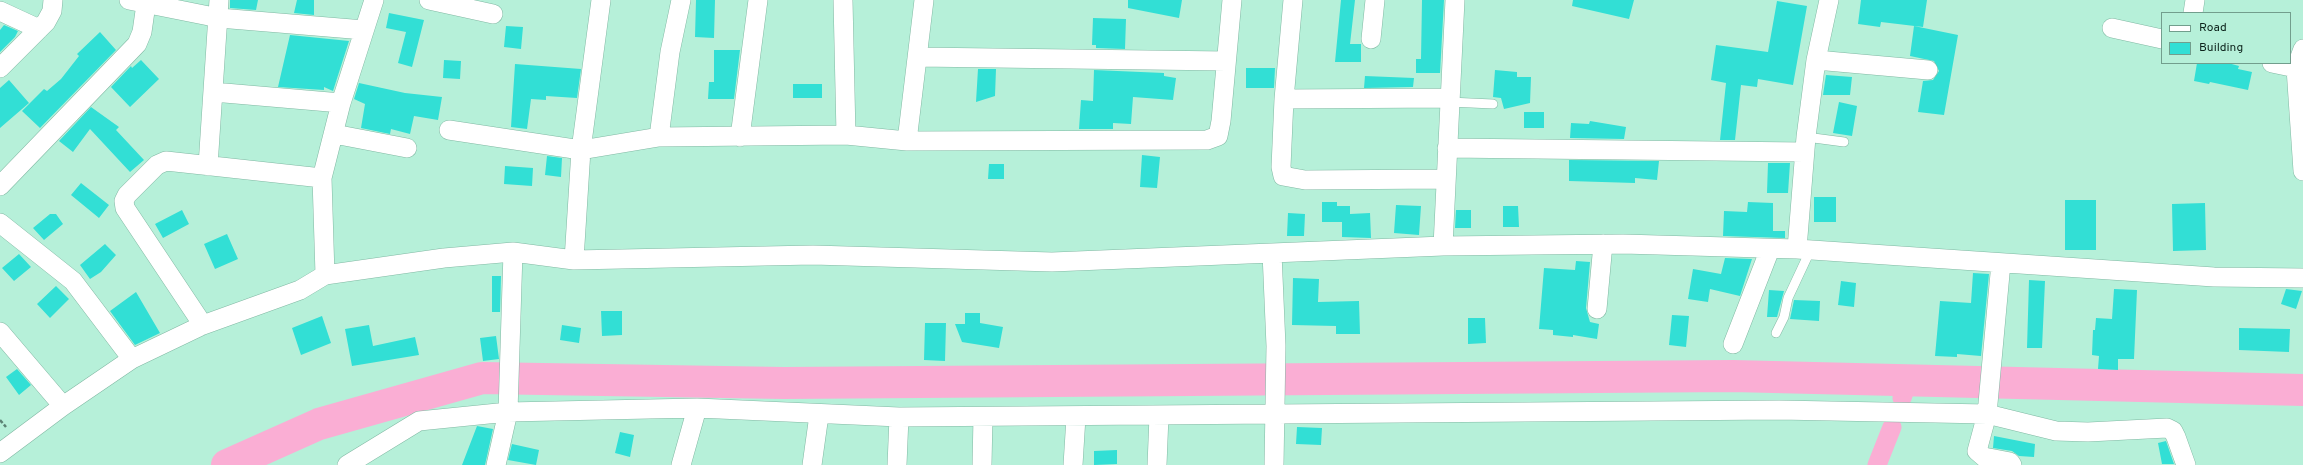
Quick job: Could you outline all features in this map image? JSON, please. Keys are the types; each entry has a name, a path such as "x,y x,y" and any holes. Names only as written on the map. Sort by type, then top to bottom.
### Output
{"street":[{"path":"0,68 46,22 52,11 53,0"},
{"path":"325,275 322,178 341,102 374,0"},
{"path":"429,0 493,14"},
{"path":"574,260 581,150 601,0"},
{"path":"659,137 670,52 681,0"},
{"path":"740,137 758,0"},
{"path":"843,0 846,135"},
{"path":"907,141 924,0"},
{"path":"449,130 581,150 659,137 846,135 907,141 1207,140 1218,136 1232,0"},
{"path":"1293,0 1284,99 1281,167 1283,176 1305,180 1445,179"},
{"path":"1371,39 1375,0"},
{"path":"1443,246 1449,100 1456,0"},
{"path":"1803,250 1805,144 1816,60 1829,0"},
{"path":"2193,12 2195,0"},
{"path":"0,186 137,44 142,32 137,2 193,14 219,9 364,30"},
{"path":"208,166 219,9"},
{"path":"0,11 39,29"},
{"path":"2112,28 2161,39"},
{"path":"2303,50 2296,68 2300,104 2303,171"},
{"path":"917,57 1226,60"},
{"path":"1816,60 1928,70"},
{"path":"2277,64 2296,68"},
{"path":"213,92 341,102"},
{"path":"1284,99 1449,100"},
{"path":"334,134 407,148"},
{"path":"1447,148 1805,144"},
{"path":"203,325 125,208 124,201 161,162 322,178"},
{"path":"10,231 73,281 132,359"},
{"path":"1597,309 1603,244"},
{"path":"0,453 63,406 132,359 203,325 300,290 325,275 444,258 513,252 574,260 813,255 1052,262 1443,246 1603,244 1770,248 2214,278 2303,278"},
{"path":"1733,344 1770,248"},
{"path":"496,465 508,412 511,356 513,252"},
{"path":"1272,253 1276,346 1274,465"},
{"path":"2001,263 1987,414 1976,451 1984,457 2010,462 2012,465"},
{"path":"0,332 63,406"},
{"path":"681,465 697,408"},
{"path":"346,465 419,421 508,412 697,408 819,415 899,417 1076,417 1771,410 1987,414 2056,431 2096,432 2167,428 2173,431 2179,441 2186,465"},
{"path":"812,465 819,415"},
{"path":"1157,465 1159,416"},
{"path":"897,465 899,417"},
{"path":"982,465 983,417"},
{"path":"1073,465 1076,417"}],"lane":[{"path":"1449,100 1493,104"},
{"path":"1805,144 1844,142"},
{"path":"1776,333 1784,317 1788,298 1803,250"}],"building":[{"path":"230,0 258,0 256,10 230,8"},
{"path":"297,0 314,0 314,15 294,13"},
{"path":"696,0 715,0 714,38 695,37"},
{"path":"1128,0 1182,0 1179,18 1128,8"},
{"path":"1341,0 1355,0 1350,44 1361,44 1361,62 1335,62"},
{"path":"1422,0 1444,0 1440,73 1416,73 1416,59 1421,59"},
{"path":"1573,0 1634,0 1629,19 1572,6"},
{"path":"1861,0 1927,0 1923,27 1881,22 1880,27 1858,24"},
{"path":"1777,1 1807,6 1793,85 1758,79 1757,87 1741,85 1735,140 1720,140 1726,83 1711,80 1716,45 1768,52"},
{"path":"389,13 424,20 412,67 398,63 406,32 386,28"},
{"path":"1093,18 1126,19 1125,49 1096,48 1096,45 1092,45"},
{"path":"4,25 18,31 15,37 0,52 0,30"},
{"path":"506,26 523,27 521,49 504,47"},
{"path":"1914,26 1958,35 1944,115 1918,112 1923,81 1933,80 1939,71 1934,61 1910,56"},
{"path":"100,32 116,50 40,128 22,111 44,89 47,91 61,79 79,56 77,54"},
{"path":"290,35 349,41 333,91 324,87 324,90 278,87"},
{"path":"714,50 740,50 734,99 708,99 709,82 714,82"},
{"path":"141,60 159,79 130,107 111,87 131,66 132,68"},
{"path":"444,60 461,61 460,79 443,78"},
{"path":"515,64 581,69 577,98 546,96 546,100 531,99 527,129 511,127"},
{"path":"2197,64 2232,64 2239,66 2238,69 2252,72 2248,90 2210,82 2209,84 2194,81"},
{"path":"1246,68 1275,68 1274,88 1246,88"},
{"path":"978,69 996,69 995,96 976,102"},
{"path":"1094,70 1164,73 1164,76 1176,78 1173,100 1133,97 1131,124 1113,123 1113,129 1079,129 1081,100 1093,101"},
{"path":"1495,70 1517,72 1517,77 1531,77 1530,103 1504,109 1501,98 1493,97"},
{"path":"1826,75 1852,77 1850,95 1823,95"},
{"path":"1365,76 1414,78 1413,87 1364,88"},
{"path":"9,80 29,103 0,128 0,88"},
{"path":"359,83 405,93 442,97 438,120 414,116 410,134 391,129 390,134 361,128 365,104 354,99"},
{"path":"793,84 822,84 822,98 793,98"},
{"path":"1839,102 1857,106 1852,136 1833,133"},
{"path":"91,107 119,127 116,130 144,160 130,172 90,129 73,152 59,141"},
{"path":"1524,112 1544,112 1544,128 1524,128"},
{"path":"1590,121 1626,127 1624,139 1570,138 1571,123 1589,124"},
{"path":"1142,155 1160,157 1157,188 1140,187"},
{"path":"547,156 562,158 561,177 545,175"},
{"path":"1569,160 1659,161 1657,180 1635,178 1635,183 1569,181"},
{"path":"1768,163 1790,163 1788,193 1767,193"},
{"path":"989,164 1004,164 1004,179 988,179"},
{"path":"505,166 533,168 532,186 504,184"},
{"path":"81,183 109,205 99,218 71,195"},
{"path":"1814,197 1836,197 1836,222 1814,222"},
{"path":"2065,200 2096,200 2096,250 2065,250"},
{"path":"1322,202 1337,202 1337,206 1350,206 1350,214 1370,213 1371,238 1342,237 1342,222 1322,222"},
{"path":"1748,202 1773,203 1773,231 1785,231 1785,238 1723,236 1724,211 1747,212"},
{"path":"2205,203 2206,250 2173,251 2172,204"},
{"path":"1396,205 1421,206 1419,235 1394,233"},
{"path":"1503,206 1518,206 1519,227 1503,227"},
{"path":"182,210 189,224 163,238 155,224"},
{"path":"1456,210 1471,210 1471,228 1455,228"},
{"path":"1288,213 1305,214 1304,236 1287,236"},
{"path":"50,214 56,214 63,224 44,240 33,228"},
{"path":"227,234 238,259 215,269 204,244"},
{"path":"105,244 116,255 101,272 90,279 80,265"},
{"path":"19,254 31,267 14,281 2,268"},
{"path":"1725,258 1752,259 1740,296 1710,289 1708,302 1688,299 1693,269 1721,274"},
{"path":"1576,261 1590,262 1586,308 1590,322 1599,324 1597,339 1573,335 1573,337 1553,335 1553,330 1539,329 1544,268 1575,270"},
{"path":"1973,273 1989,274 1981,356 1957,354 1957,357 1935,356 1940,301 1971,303"},
{"path":"492,276 501,276 500,312 492,312"},
{"path":"1293,278 1319,279 1318,302 1359,301 1360,334 1336,334 1336,326 1292,325"},
{"path":"2029,280 2045,281 2042,348 2027,348"},
{"path":"1841,281 1856,283 1854,307 1838,305"},
{"path":"56,286 69,299 50,318 37,304"},
{"path":"2114,289 2137,290 2134,359 2118,359 2118,370 2098,369 2099,356 2092,355 2093,330 2095,330 2096,318 2112,319"},
{"path":"2286,289 2302,291 2296,309 2281,304"},
{"path":"1769,290 1784,291 1777,317 1767,317"},
{"path":"136,292 160,333 135,345 110,311"},
{"path":"1794,300 1820,301 1819,321 1790,319"},
{"path":"601,311 622,311 622,335 602,336"},
{"path":"965,313 980,313 980,323 1003,327 999,348 962,342 955,324 965,324"},
{"path":"1672,315 1689,316 1686,347 1669,345"},
{"path":"322,316 331,343 301,355 292,328"},
{"path":"1468,318 1485,318 1486,343 1468,344"},
{"path":"925,323 946,323 945,361 924,360"},
{"path":"369,325 373,346 415,337 419,355 352,366 345,329"},
{"path":"562,325 581,328 579,343 560,340"},
{"path":"2239,328 2290,329 2289,352 2239,350"},
{"path":"496,336 499,359 483,361 480,338"},
{"path":"17,369 31,385 19,395 6,377"},
{"path":"477,426 493,429 485,465 462,465"},
{"path":"1297,427 1322,428 1321,445 1296,444"},
{"path":"620,432 634,435 630,457 615,453"},
{"path":"1994,436 2035,444 2034,457 2019,456 2012,451 1993,448"},
{"path":"2166,441 2174,464 2162,464 2158,443"},
{"path":"512,444 539,450 536,465 508,460"},
{"path":"1117,450 1117,464 1094,465 1094,451"}],"waterway":[{"path":"227,465 319,424 482,378 784,383 1733,376 2303,390"},
{"path":"1902,398 1908,381"},
{"path":"1877,465 1892,427"}]}
